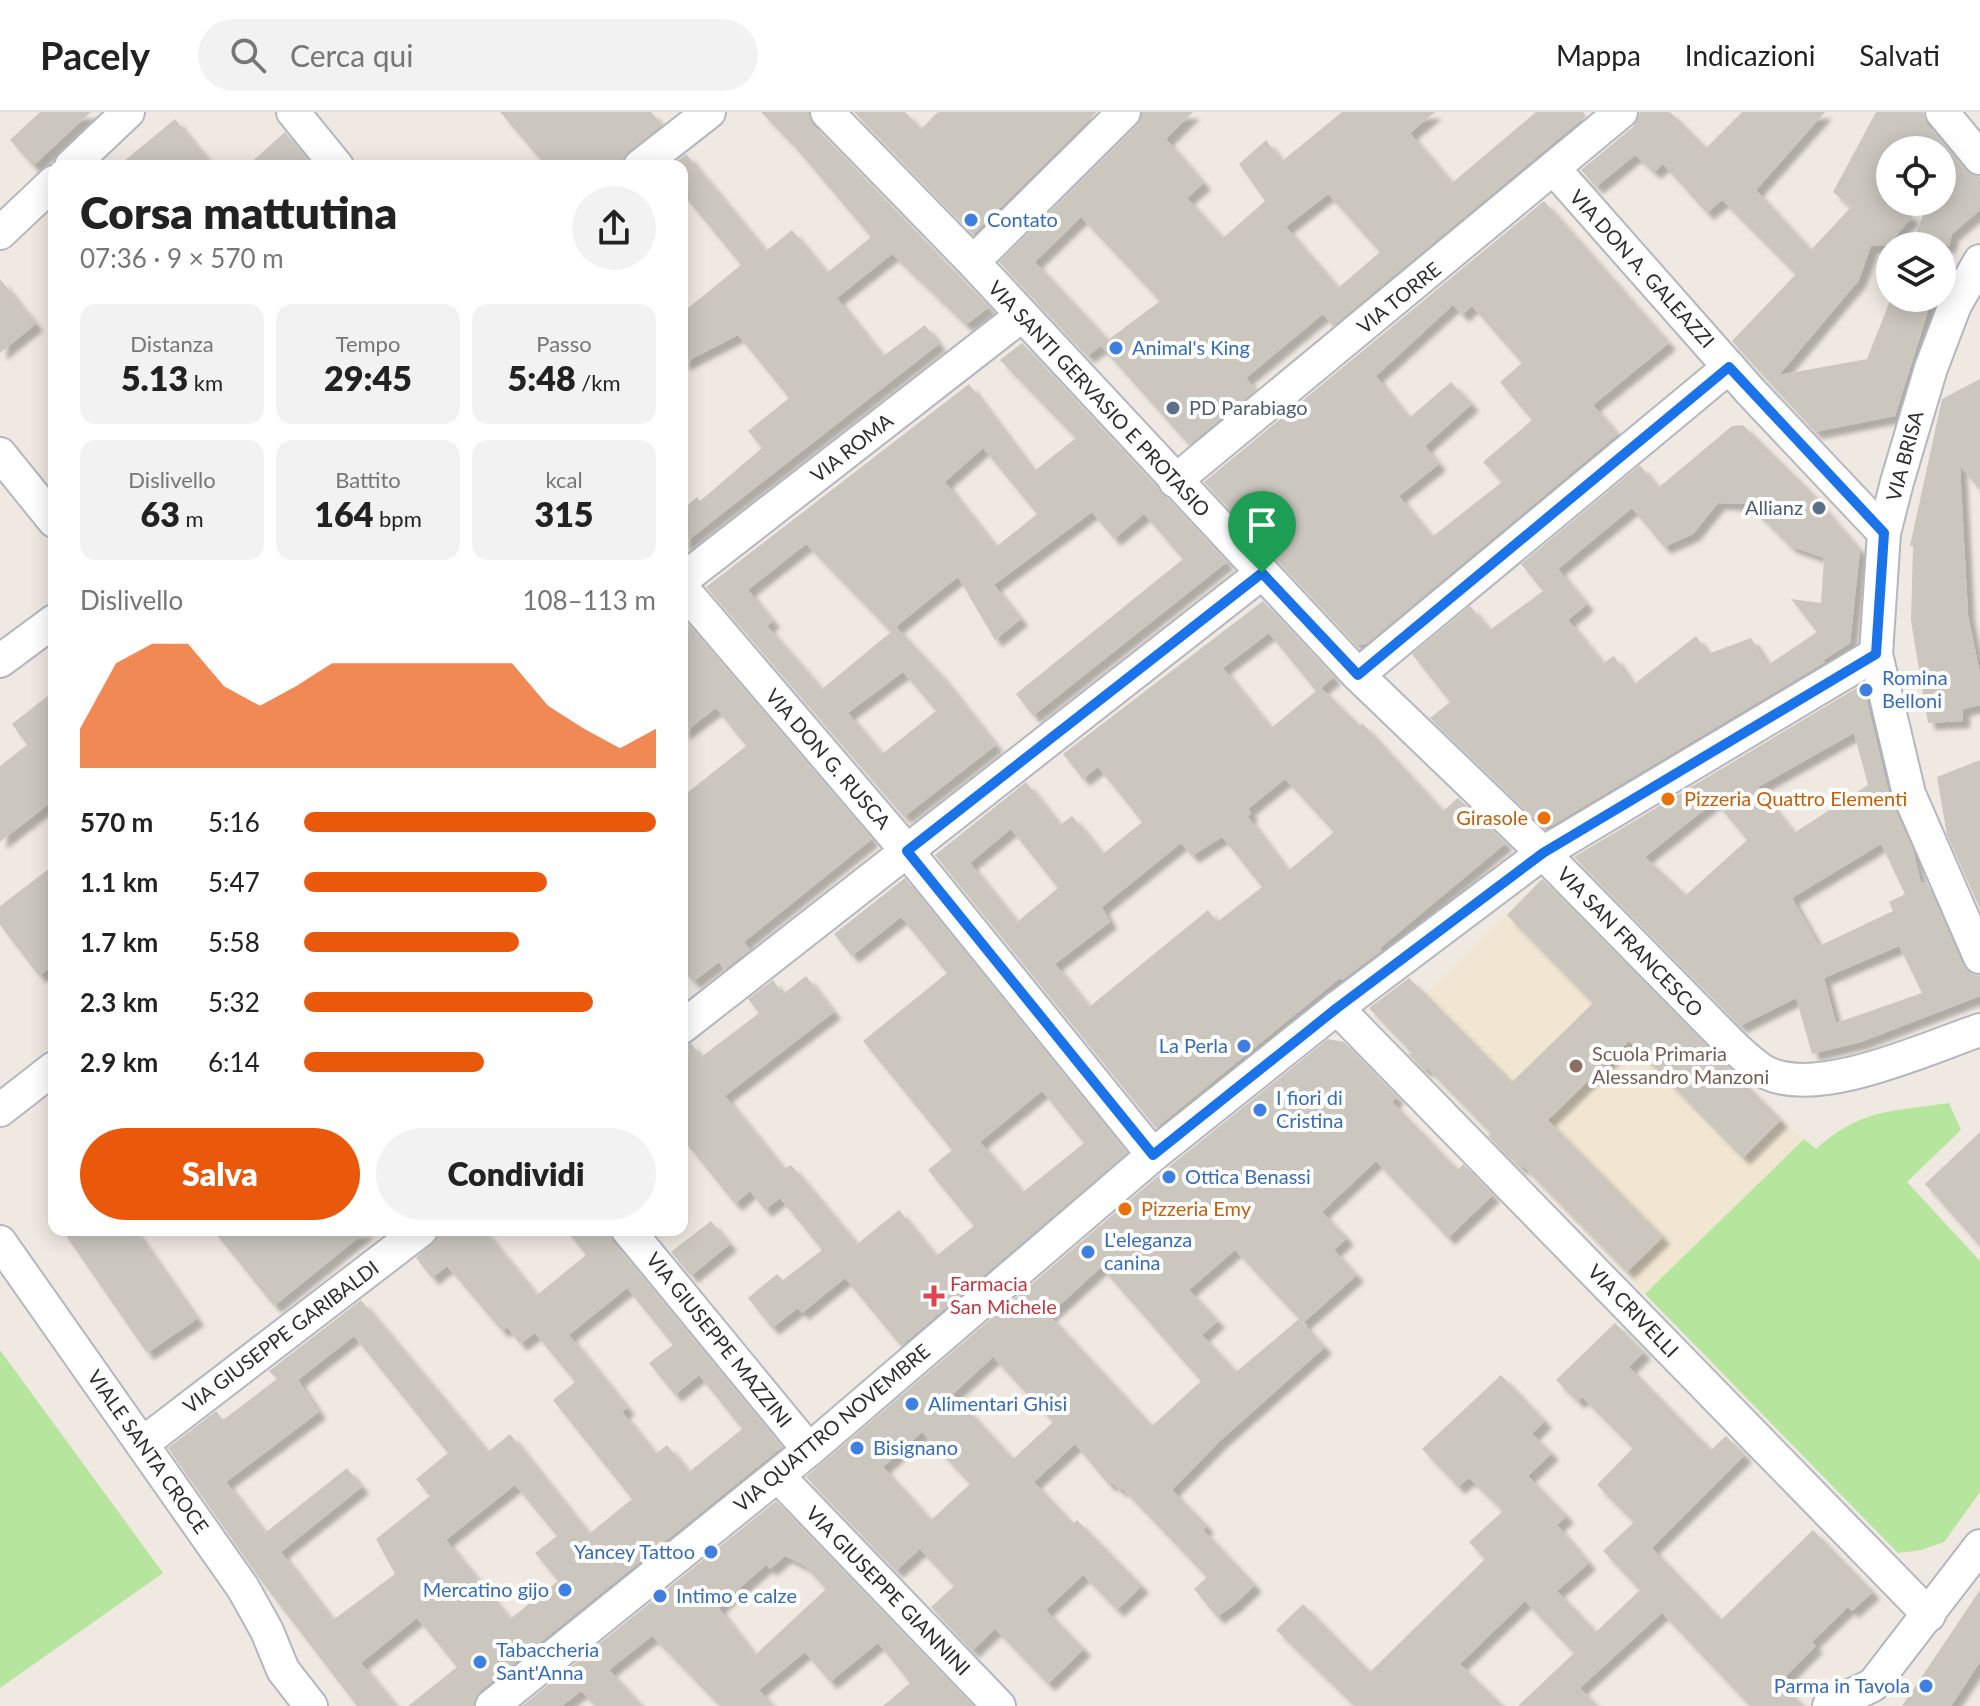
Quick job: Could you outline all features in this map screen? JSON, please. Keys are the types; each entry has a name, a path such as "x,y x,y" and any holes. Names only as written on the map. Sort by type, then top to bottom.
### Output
{"street":[{"path":"77,160 128,112"},
{"path":"293,112 332,160"},
{"path":"648,160 709,112"},
{"name":"VIA SANTI GERVASIO E PROTASIO","path":"827,112 973,262 1358,675 1543,853"},
{"path":"973,262 1124,112"},
{"name":"VIA TORRE","path":"1175,481 1555,170 1621,112"},
{"path":"1942,112 1980,158"},
{"name":"VIA DON A. GALEAZZI","path":"1555,170 1729,367 1884,533"},
{"path":"0,233 48,188"},
{"name":"VIA BRISA","path":"1980,261 1955,305 1931,368 1884,533 1876,654 1909,794 1980,957"},
{"name":"VIA ROMA","path":"688,575 1021,316"},
{"name":"VIA DON A. GALEAZZI","path":"1358,675 1729,367"},
{"path":"0,454 48,514"},
{"path":"688,1022 1262,573"},
{"name":"VIA DON G. RUSCA","path":"688,595 907,851 1153,1155"},
{"path":"0,661 48,625"},
{"name":"VIA QUATTRO NOVEMBRE","path":"492,1706 778,1476 1153,1155 1337,1008 1543,853 1876,654"},
{"name":"VIA SAN FRANCESCO","path":"1543,853 1733,1046 1766,1072 1791,1079 1832,1080 1980,1030"},
{"name":"VIA CRIVELLI","path":"1337,1008 1929,1615"},
{"path":"0,1110 48,1073"},
{"name":"VIA GIUSEPPE GARIBALDI","path":"142,1444 413,1236"},
{"name":"VIA GIUSEPPE MAZZINI","path":"633,1236 809,1450"},
{"name":"VIALE SANTA CROCE","path":"0,1242 243,1588 267,1631 283,1670 288,1706"},
{"name":"VIA GIUSEPPE GIANNINI","path":"778,1476 999,1706"},
{"path":"1829,1706 1874,1696 1980,1546"},
{"name":"VIALE SANTA CROCE","path":"283,1670 311,1706"}],"shaded area":[{"name":"Scuola Primaria Alessandro Manzoni","path":"1543,878 1781,1120 1804,1139 1645,1294 1372,1011 1411,980 1426,994"}],"green space":[{"path":"1949,1103 1961,1130 1907,1182 1980,1261 1980,1492 1944,1542 1921,1550 1898,1553 1645,1294 1804,1139 1816,1149 1863,1119"},
{"path":"0,1350 163,1573 0,1688"}],"building":[{"path":"40,112 91,112 33,166 10,140"},
{"path":"500,112 651,112 662,125 628,152 624,160 541,160"},
{"path":"761,112 809,112 813,125 989,307 966,325 892,254 837,298 883,356 925,325 939,344 688,540 688,505 697,497 700,501 762,448 748,431 789,398 738,335 688,361 688,308 741,265 688,200 688,160 678,160 686,154 766,251 792,230 827,273 871,237 795,147"},
{"path":"854,112 905,112 921,129 938,112 1097,112 973,235"},
{"path":"1142,112 1193,112 1166,139 1204,183 1187,198 1223,238 1265,201 1239,164 1266,140 1282,161 1342,112 1435,112 1410,133 1452,183 1536,112 1583,112 1586,116 1333,326 1323,314 1246,378 1256,390 1189,445 1101,346 1087,356 999,262 1137,125","holes":["1328,194 1380,252 1338,288 1286,227","1081,217 1160,301 1108,340 1035,262"]},
{"path":"1640,112 1670,112 1706,148 1742,112 1825,112 1756,190 1811,250 1851,207 1833,192 1876,112 1923,112 1927,124 1937,136 1876,136 1876,216 1913,216 1899,232 1876,232 1876,246 1871,246 1859,280 1779,375 1867,359 1885,312 1928,312 1895,416 1815,432 1732,341 1796,274 1722,200 1707,213 1663,164 1654,172 1635,155 1596,187 1581,170 1633,127"},
{"path":"175,119 208,160 125,160"},
{"path":"285,132 307,160 254,160"},
{"path":"1956,159 1965,170 1980,177 1980,210 1954,232 1917,232 1923,216 1956,216"},
{"path":"1544,201 1669,343 1593,405 1618,434 1366,644 1356,645 1204,482","holes":["1453,305 1462,315 1472,306 1522,363 1500,382 1532,420 1483,462 1502,482 1432,537 1399,496 1439,464 1425,446 1472,404 1451,382 1409,418 1376,376"]},
{"path":"0,279 36,324 0,353"},
{"path":"1022,343 1227,562 1033,716 1016,694 1183,559 1144,514 1114,539 1092,512 994,585 1021,619 995,640 958,577 930,599 896,627 940,674 996,745 904,817 706,587 969,384 1034,471 1076,438 1000,360","holes":["983,448 1037,514 996,547 945,482","806,544 891,632 822,689 767,626 773,621 748,590","903,672 936,711 882,754 848,713"]},
{"path":"1980,379 1980,490 1960,466 1968,615 1980,674 1980,705 1963,709 1963,721 1928,723 1911,621 1913,546 1910,546 1942,399"},
{"path":"1743,425 1806,487 1860,550 1850,643 1822,661 1825,662 1551,826 1541,825 1430,718 1450,702 1412,654 1470,606 1490,630 1543,591 1521,564 1640,465 1658,488 1732,426","holes":["1718,503 1748,504 1790,546 1824,558 1821,603 1791,599 1817,632 1768,665 1751,638 1708,654 1696,636 1633,685 1614,656 1603,663 1568,620 1587,604 1558,569 1632,508 1664,547 1693,534"]},
{"path":"1263,601 1334,677 1321,688 1360,726 1362,723 1443,811 1458,798 1506,843 1380,948 1382,950 1342,980 1340,978 1156,1128 935,855 1026,782 1060,825 1072,816 1103,854 1142,822 1098,767 1083,779 1063,754","holes":["1269,633 1316,691 1271,728 1223,668","1285,779 1334,832 1288,871 1248,817 1251,813 1248,809","1011,829 1058,888 1017,922 970,863","1222,837 1262,887 1217,922 1208,910 1089,1007 1055,964 1110,922 1102,907 1181,843 1192,856"]},
{"path":"688,624 872,839 744,942 750,950 724,970 719,962 693,982 688,976 688,792 746,746 716,708 688,729"},
{"path":"1863,684 1890,798 1913,850 1921,883 1927,882 1963,965 1969,973 1980,976 1980,996 1861,1042 1812,1054 1796,998 1740,1026 1574,857","holes":["1854,733 1868,785 1794,833 1758,787","1715,801 1747,840 1686,895 1645,857","1881,844 1905,894 1889,902 1893,911 1819,946 1792,898","1899,946 1922,993 1836,1023 1824,978"]},
{"path":"48,696 48,805 0,842 0,766 27,745 12,724"},
{"path":"1980,760 1980,909 1947,835 1937,777"},
{"path":"48,870 48,969 39,976 0,925 0,906"},
{"path":"905,878 1127,1153 901,1346 845,1278 802,1313 798,1308 772,1328 748,1298 777,1274 783,1280 822,1250 780,1198 765,1210 750,1191 735,1204 688,1145 688,1044 691,1043 701,1057 759,1013 748,999 773,980 783,994 806,976 834,1012 725,1096 784,1169 791,1165 857,1244 899,1210 936,1256 974,1226 928,1170 952,1150 863,1041 947,973 901,917 852,956 834,934","holes":["1042,1091 1084,1143 1023,1192 980,1142"]},
{"path":"1542,879 1781,1120 1743,1158 1629,1041 1548,1120 1663,1237 1627,1272 1523,1166 1520,1168 1488,1136 1491,1133 1427,1068 1424,1070 1407,1053 1413,1054 1369,1008 1409,978 1512,1082 1593,1003 1507,915"},
{"path":"1328,1039 1344,1042 1397,1097 1392,1102 1458,1170 1463,1164 1493,1195 1448,1238 1376,1161 1322,1212 1347,1238 1334,1250 1357,1275 1303,1323 1235,1250 1189,1290 1218,1321 1202,1335 1236,1372 1299,1319 1325,1347 1220,1441 1172,1490 1207,1526 1203,1530 1255,1585 1217,1617 1194,1589 1207,1577 1122,1488 1120,1490 1111,1482 1109,1485 1075,1444 1034,1482 1073,1524 1077,1520 1142,1586 1117,1610 1083,1575 1046,1610 1084,1649 1048,1684 995,1629 972,1651 931,1607 954,1586 920,1549 896,1571 806,1477 1165,1170","holes":["1101,1267 1201,1381 1152,1426 1049,1315","993,1357 1053,1422 1013,1459 953,1394","922,1432 970,1484 931,1520 883,1467"]},
{"path":"1980,1132 1980,1246 1925,1184"},
{"path":"711,1221 730,1244 691,1276 671,1252"},
{"path":"66,1236 139,1236 197,1319 147,1353"},
{"path":"218,1236 361,1236 274,1306"},
{"path":"439,1236 489,1236 537,1295 586,1255 571,1236 611,1236 782,1447 480,1691 473,1706 408,1706 457,1667 417,1618 361,1663 396,1706 357,1706 262,1582 168,1448 216,1411 223,1420 277,1379 269,1371 361,1300 488,1452 510,1434 589,1534 632,1499 553,1400 575,1382 535,1333 520,1344 507,1327 502,1331 447,1266 432,1278 416,1258","holes":["627,1288 673,1345 649,1363 675,1395 699,1375 742,1429 689,1472 667,1445 656,1454 622,1412 628,1408 569,1335","354,1336 448,1453 416,1479 430,1496 376,1539 395,1574 333,1620 281,1552 362,1487 347,1468 265,1533 226,1482 319,1412 298,1380","515,1485 557,1536 535,1553 558,1581 510,1619 446,1540"]},
{"path":"1615,1323 1644,1352 1629,1367 1711,1450 1726,1436 1745,1455 1652,1548 1721,1620 1813,1530 1873,1592 1852,1611 1848,1607 1812,1642 1816,1646 1780,1682 1803,1706 1750,1706 1662,1613 1580,1688 1597,1706 1518,1706 1574,1653 1525,1601 1460,1664 1503,1706 1355,1706 1276,1630 1303,1604 1370,1672 1485,1559 1469,1542 1503,1511 1469,1478 1458,1487 1422,1449 1501,1375 1545,1421 1532,1434 1552,1453 1528,1476 1567,1516 1557,1525 1589,1563 1557,1591 1596,1632 1640,1590 1603,1551 1634,1522 1597,1485 1633,1448 1582,1397 1578,1402 1556,1380"},
{"path":"776,1501 973,1706 883,1706 910,1683 878,1643 830,1682 805,1652 759,1690 773,1706 720,1706 652,1636 609,1670 642,1706 596,1706 581,1691 562,1706 522,1706","holes":["785,1556 805,1566 826,1589 755,1655 718,1607 766,1565 770,1569"]},
{"path":"1980,1590 1980,1662 1951,1706 1902,1706"}],"place":[{"name":"Contato","path":"971,220"},
{"name":"Animal's King","path":"1116,348"},
{"name":"PD Parabiago","path":"1173,408"},
{"name":"Allianz","path":"1819,508"},
{"name":"Romina Belloni","path":"1866,690"},
{"name":"Pizzeria Quattro Elementi","path":"1668,799"},
{"name":"Girasole","path":"1544,818"},
{"name":"La Perla","path":"1244,1046"},
{"name":"Scuola Primaria Alessandro Manzoni","path":"1576,1066"},
{"name":"I fiori di Cristina","path":"1260,1110"},
{"name":"Ottica Benassi","path":"1169,1177"},
{"name":"Pizzeria Emy","path":"1125,1209"},
{"name":"L'eleganza canina","path":"1088,1252"},
{"name":"Farmacia San Michele","path":"934,1296"},
{"name":"Alimentari Ghisi","path":"912,1404"},
{"name":"Bisignano","path":"857,1448"},
{"name":"Yancey Tattoo","path":"711,1552"},
{"name":"Mercatino gijo","path":"565,1590"},
{"name":"Intimo e calze","path":"660,1596"},
{"name":"Tabaccheria Sant'Anna","path":"480,1662"},
{"name":"Parma in Tavola","path":"1926,1686"}],"route":[{"path":"1729,367 1884,533 1876,654 1543,853 1337,1008 1153,1155 907,851 1262,573 1358,675 1729,367"}]}
